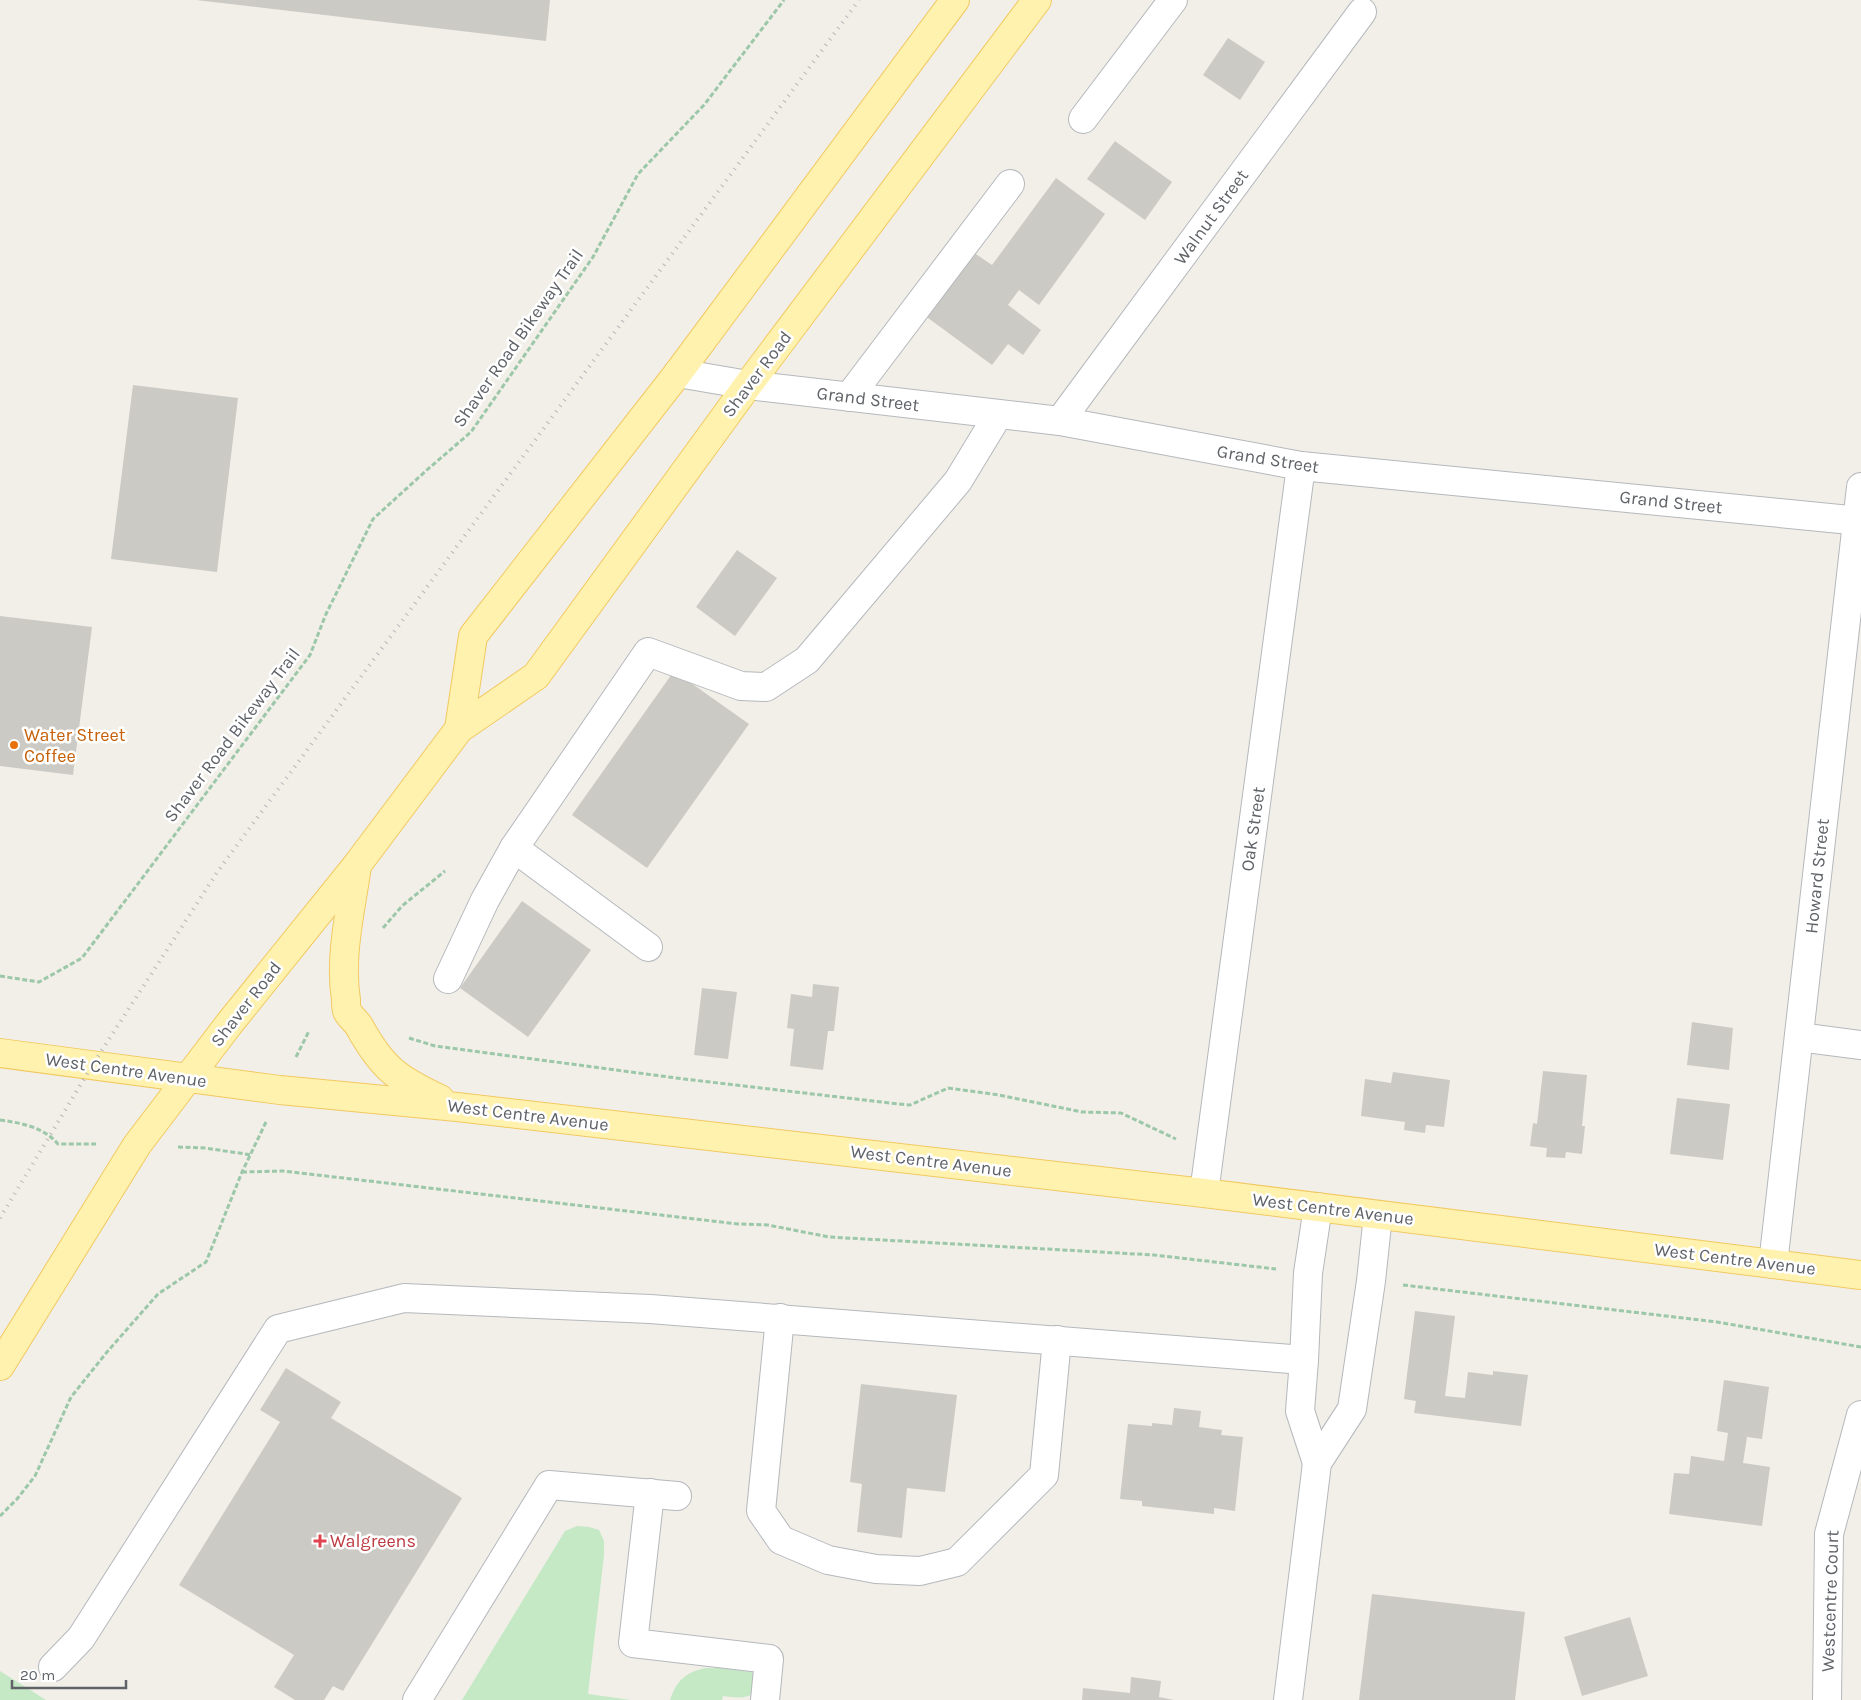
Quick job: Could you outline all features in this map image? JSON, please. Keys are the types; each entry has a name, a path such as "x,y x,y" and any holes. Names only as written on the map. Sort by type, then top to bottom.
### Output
{"main road":[{"name":"Shaver Road","path":"459,729 472,636 678,373 955,0"},
{"name":"Shaver Road","path":"0,1366 137,1145 229,1024 357,865 459,729 536,676 748,385 1037,0"},
{"path":"357,865 346,937 343,983 348,1011 372,1050 390,1070 410,1085 457,1107"},
{"name":"West Centre Avenue","path":"0,1053 280,1090 457,1107 1204,1192 1861,1275"}],"street":[{"path":"1083,119 1173,0"},
{"name":"Walnut Street","path":"1060,422 1362,12"},
{"path":"849,397 1010,184"},
{"name":"Grand Street","path":"678,373 748,385 1060,422 1301,466 1859,520"},
{"path":"448,979 485,900 514,848 648,652 742,686 766,687 807,660 958,480 998,414"},
{"name":"Oak Street","path":"1204,1192 1301,466"},
{"name":"Howard Street","path":"1773,1264 1859,520 1861,487"},
{"path":"514,848 648,947"},
{"path":"1799,1037 1861,1045"},
{"path":"1318,1207 1308,1272 1300,1411 1318,1463"},
{"path":"1288,1700 1318,1463 1352,1409 1371,1281 1378,1215"},
{"path":"53,1667 80,1638 278,1329 404,1298 650,1309 1304,1360"},
{"path":"780,1318 761,1511 781,1540 828,1560 876,1569 920,1570 957,1562 1044,1474 1057,1340"},
{"name":"Westcentre Court","path":"1827,1700 1829,1534 1861,1415"},
{"path":"417,1700 549,1485 677,1496"},
{"path":"650,1493 632,1643 769,1659 765,1700"}],"path":[{"name":"Shaver Road Bikeway Trail","path":"0,976 40,982 82,958 310,655 326,614 373,519 428,468 471,432 593,258 638,174 704,105 784,0"},
{"path":"379,936 383,928 402,906 444,871"},
{"path":"0,1516 17,1499 35,1476 71,1397 107,1352 158,1294 206,1262 242,1172 309,1031"},
{"path":"405,1036 436,1046 684,1079 910,1105 948,1088 999,1094 1082,1112 1121,1113 1178,1140 1210,1144"},
{"path":"242,1172 283,1171 738,1224 768,1225 829,1237 1154,1255 1308,1272"},
{"path":"1371,1281 1717,1322 1861,1346"}],"green space":[{"path":"577,1526 599,1530 604,1541 588,1694 631,1700 462,1700 565,1531"},
{"path":"705,1668 751,1672 754,1674 754,1693 743,1697 723,1696 722,1700 670,1700 683,1678 692,1672"},
{"path":"0,1671 46,1700 0,1700"}],"building":[{"path":"196,0 550,0 546,41"},
{"path":"1228,38 1265,62 1240,100 1203,75"},
{"path":"1115,141 1172,182 1145,220 1087,179"},
{"path":"1056,178 1105,214 1039,305 1019,290 1008,305 1041,330 1023,355 1008,344 992,365 924,315 967,248 992,265"},
{"path":"133,385 238,398 217,572 111,559"},
{"path":"737,550 777,578 735,636 696,607"},
{"path":"0,616 92,627 73,775 0,766"},
{"path":"674,671 749,724 647,868 572,815"},
{"path":"522,901 591,950 528,1037 460,988"},
{"path":"813,984 839,987 834,1031 828,1031 823,1070 790,1066 794,1029 787,1028 791,994 812,997"},
{"path":"702,988 737,992 728,1059 694,1055"},
{"path":"1692,1022 1733,1028 1729,1070 1687,1065"},
{"path":"1543,1071 1587,1075 1582,1126 1585,1126 1582,1154 1566,1152 1565,1158 1546,1157 1547,1148 1530,1146 1533,1123 1537,1124"},
{"path":"1393,1072 1450,1080 1444,1127 1426,1125 1425,1133 1404,1130 1405,1122 1361,1116 1365,1079 1391,1083"},
{"path":"1677,1098 1730,1104 1723,1160 1670,1154"},
{"path":"1415,1311 1455,1316 1445,1396 1465,1398 1468,1372 1493,1375 1493,1371 1528,1375 1521,1426 1414,1413 1416,1401 1404,1399"},
{"name":"Walgreens","path":"286,1368 341,1402 331,1418 462,1498 343,1691 333,1686 324,1700 295,1700 274,1687 294,1655 179,1585 280,1422 260,1410"},
{"path":"1724,1380 1769,1387 1762,1439 1747,1437 1743,1463 1770,1467 1762,1526 1669,1514 1674,1473 1689,1474 1691,1456 1724,1461 1728,1433 1717,1431"},
{"path":"861,1384 957,1395 945,1492 907,1488 902,1538 857,1532 862,1484 850,1482"},
{"path":"1174,1408 1201,1411 1199,1427 1222,1430 1221,1435 1243,1437 1235,1511 1214,1508 1214,1514 1142,1506 1142,1501 1120,1499 1128,1424 1152,1426 1152,1423 1172,1425"},
{"path":"1372,1594 1525,1612 1515,1700 1359,1700"},
{"path":"1630,1617 1648,1676 1582,1696 1564,1637"},
{"path":"1131,1677 1161,1681 1159,1697 1174,1700 1082,1700 1083,1688 1130,1693"}],"railway":[{"path":"0,1218 93,1064 218,871 859,0"}],"place":[{"name":"Water Street Coffee","path":"14,745"},
{"name":"Walgreens","path":"320,1541"}]}
